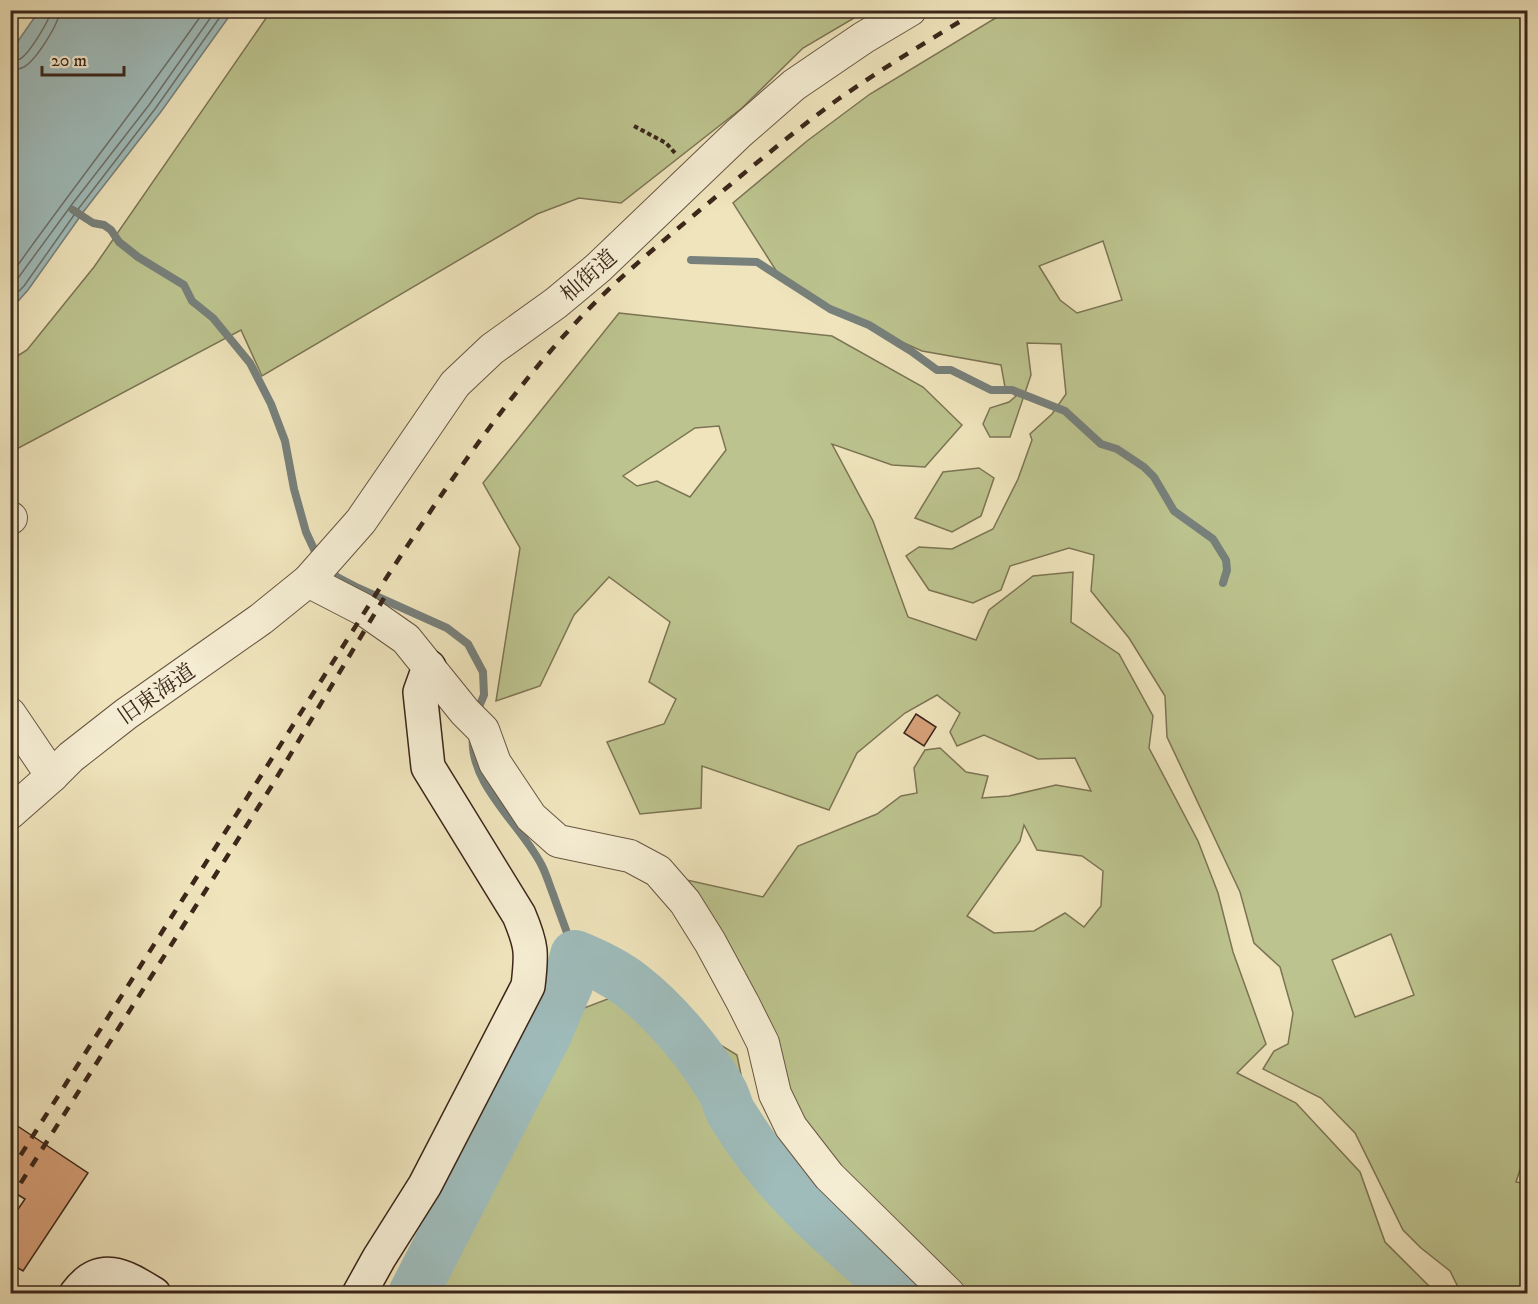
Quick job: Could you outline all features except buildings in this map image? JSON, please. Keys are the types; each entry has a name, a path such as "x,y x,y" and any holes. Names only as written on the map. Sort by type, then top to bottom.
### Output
{"street":[{"name":"杣街道","path":"318,571 361,521 455,384 492,349 556,303 598,268 794,85 863,38 910,10"},
{"path":"318,571 406,639 474,721 495,763 531,817 558,841 630,856 658,871 685,902 710,942 764,1043 775,1094 791,1127 829,1176 949,1293"},
{"name":"旧東海道","path":"10,813 71,757 126,714 261,619 318,571"},
{"path":"359,1293 425,1185 528,986 532,955 519,915 428,767 420,692 429,667"},
{"path":"10,714 52,776"},
{"path":"76,1293 95,1276 114,1274 127,1277 154,1293"}],"path":[{"path":"634,126 666,143 694,177"}],"green space":[{"path":"271,11 866,11 803,48 742,108 621,203 579,198 537,214 262,376 241,330 11,452 11,360 27,350 94,267"},
{"path":"1007,11 1527,11 1528,1146 1516,1182 1522,1183 1527,1177 1527,1293 1461,1293 1450,1271 1403,1230 1355,1133 1321,1098 1263,1069 1274,1051 1288,1044 1293,1013 1280,967 1254,943 1240,892 1167,737 1165,696 1129,638 1091,591 1094,555 1069,548 1010,566 1001,590 973,603 929,590 906,556 919,547 952,549 993,529 1018,479 1032,440 1030,434 1052,414 1066,394 1061,344 1027,343 1031,375 1010,437 990,437 983,424 990,408 1009,402 1016,396 1005,387 1001,365 922,351 846,317 777,272 733,203 807,141 870,94","holes":["1103,241 1122,300 1077,313 1060,300 1039,266","1391,934 1414,995 1355,1017 1332,960"]},
{"path":"619,313 832,336 923,387 962,425 925,467 892,465 832,444 873,521 908,617 976,640 989,610 1033,576 1073,572 1071,622 1119,654 1153,716 1149,748 1198,841 1218,893 1233,952 1266,1044 1237,1073 1296,1103 1360,1172 1385,1242 1436,1293 958,1293 898,1233 809,1185 785,1090 678,878 763,897 798,846 877,814 901,796 917,793 914,768 925,750 940,748 966,772 988,776 982,798 1009,796 1056,785 1091,791 1075,758 1038,759 984,735 957,746 950,732 960,713 937,695 905,713 857,753 829,810 702,766 701,808 640,814 607,742 664,724 676,699 649,682 670,622 609,577 574,615 540,686 496,701 520,548 483,483","holes":["719,426 726,450 690,497 657,481 637,486 623,476 695,428","1024,825 1037,850 1082,856 1103,871 1101,906 1084,927 1065,913 1034,931 994,933 967,916 1020,841"]},
{"path":"979,468 994,478 981,516 952,532 915,518 943,472"},
{"path":"639,987 666,993 704,1035 737,1055 748,1109 787,1180 860,1236 923,1293 418,1293 514,1101 563,1016"}],"water":[{"path":"39,11 233,11 160,113 84,211 28,290 11,309 11,51"}],"waterway":[{"path":"73,210 93,223 104,225 111,230 119,242 138,257 184,285 192,301 213,318 250,363 271,404 285,441 294,489 306,532 319,560"},
{"path":"691,260 757,262 830,309 869,325 937,370 951,370 991,390 1012,390 1065,411 1101,444 1117,449 1144,467 1154,477 1174,511 1213,539 1226,560 1227,570 1223,583"},
{"path":"328,569 337,577 358,588 447,628 468,644 483,672 484,695 476,714"},
{"path":"473,736 474,753 479,770 487,787 541,864 575,955"},
{"path":"413,1294 547,1034 568,985 575,955 625,980 669,1020 712,1075 723,1092 732,1114 766,1163 818,1219 900,1294"}],"railway":[{"path":"10,1172 383,583 452,480 526,380 581,317 611,288 754,165 837,100 979,10"},
{"path":"10,1200 271,787 384,598"}]}
